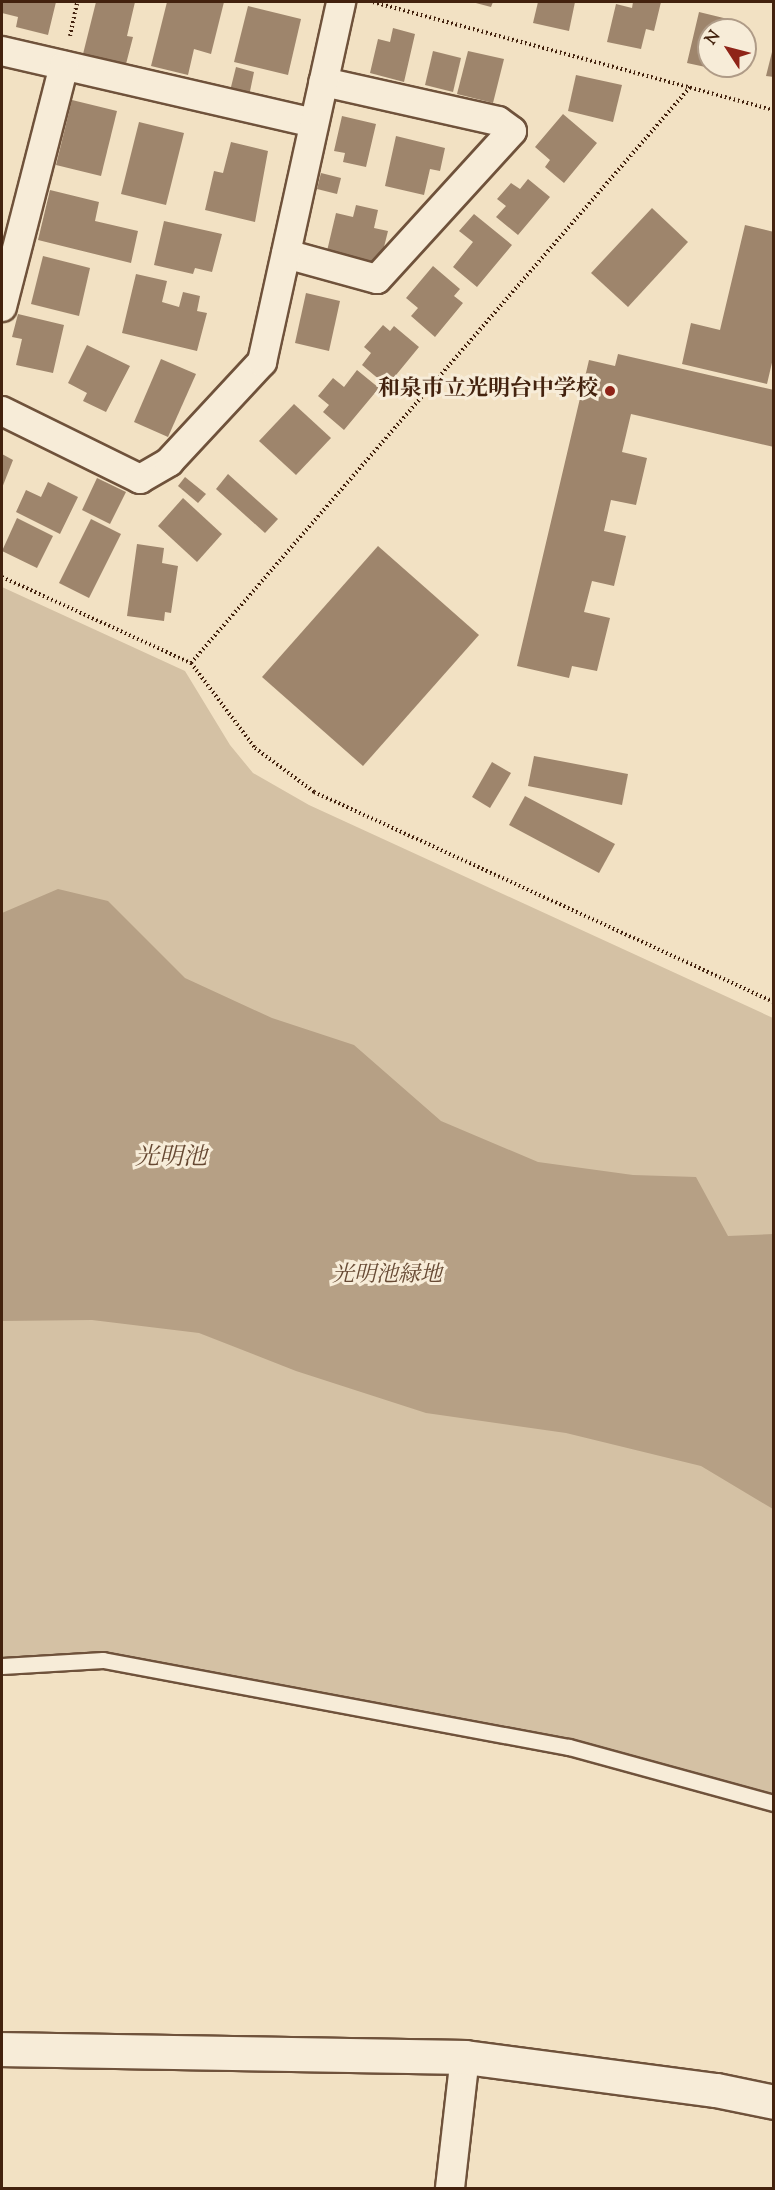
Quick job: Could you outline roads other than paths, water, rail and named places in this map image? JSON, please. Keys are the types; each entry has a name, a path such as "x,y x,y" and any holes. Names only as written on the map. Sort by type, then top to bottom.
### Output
{"street":[{"path":"2,411 140,479 169,462 262,363 341,2"},
{"path":"2,51 313,123"},
{"path":"2,308 64,66"},
{"path":"286,254 377,279 512,130 498,121 323,82"},
{"path":"2,2049 465,2057 716,2090 774,2102"},
{"path":"450,2188 465,2057"}],"lane":[{"path":"2,1666 103,1660 568,1747 774,1803"}],"water":[{"name":"光明池","path":"58,889 108,901 185,978 272,1018 354,1045 441,1121 538,1162 633,1175 696,1177 728,1236 773,1234 773,1509 701,1466 566,1433 426,1413 296,1371 199,1333 92,1320 2,1321 2,913"}],"place":[{"name":"和泉市立光明台中学校","path":"610,391"}],"park label":[{"name":"光明池緑地","path":"387,1277"}]}
